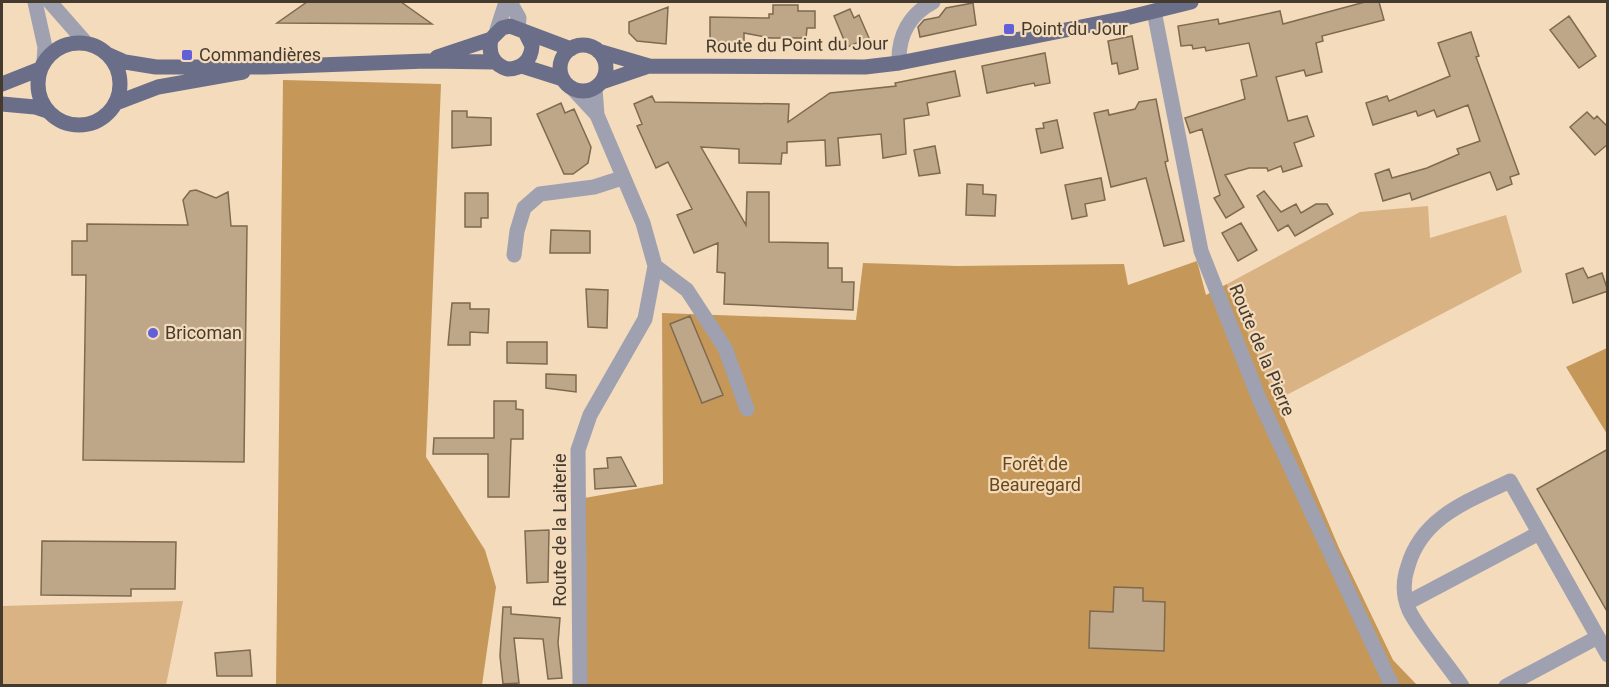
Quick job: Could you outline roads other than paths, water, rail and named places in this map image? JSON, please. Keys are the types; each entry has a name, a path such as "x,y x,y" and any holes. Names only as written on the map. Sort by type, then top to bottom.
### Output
{"main road":[{"name":"Route du Point du Jour","path":"598,51 649,66 865,67 899,63 1191,2"},
{"path":"2,84 42,65 56,50 70,44 86,43 125,62 156,67 265,68 427,61 495,62 507,69 522,66 588,91 598,85 606,66 598,51 585,45 571,49 510,26 493,36 427,61"},
{"path":"522,30 532,46 531,54 522,66"},
{"path":"493,36 491,55 495,62"},
{"path":"568,84 561,63 571,49"},
{"path":"2,104 35,107 47,111 72,127 91,124 105,116 116,103 120,86 117,68 107,54"},
{"path":"42,65 37,84 40,99 47,111"},
{"name":"Route du Point du Jour","path":"598,85 649,66"},
{"path":"116,103 158,87 265,68"}],"street":[{"path":"35,2 45,47 42,65"},
{"path":"50,2 86,43"},
{"path":"508,2 519,18 522,30"},
{"path":"493,36 508,2"},
{"path":"899,63 898,53 908,22 919,9 933,2"},
{"name":"Route de la Pierre","path":"1154,11 1201,251 1260,400 1392,686"},
{"name":"Route de la Laiterie","path":"568,84 597,115 643,223 656,266 645,319 590,415 578,450 580,686"},
{"name":"Route de la Laiterie","path":"597,115 598,85"},
{"path":"514,255 517,231 524,208 540,194 594,187 622,178"},
{"path":"656,266 687,290 725,348 747,409"},
{"path":"1462,686 1409,611 1403,581 1412,552 1428,528 1451,509 1510,481 1608,655"},
{"path":"1407,603 1539,533"},
{"path":"1506,686 1598,637"}],"place":[{"name":"Point du Jour","path":"1009,29"},
{"name":"Commandières","path":"187,55"},
{"name":"Bricoman","path":"153,333"}],"park label":[{"name":"Forêt de Beauregard","path":"1035,474"}]}
